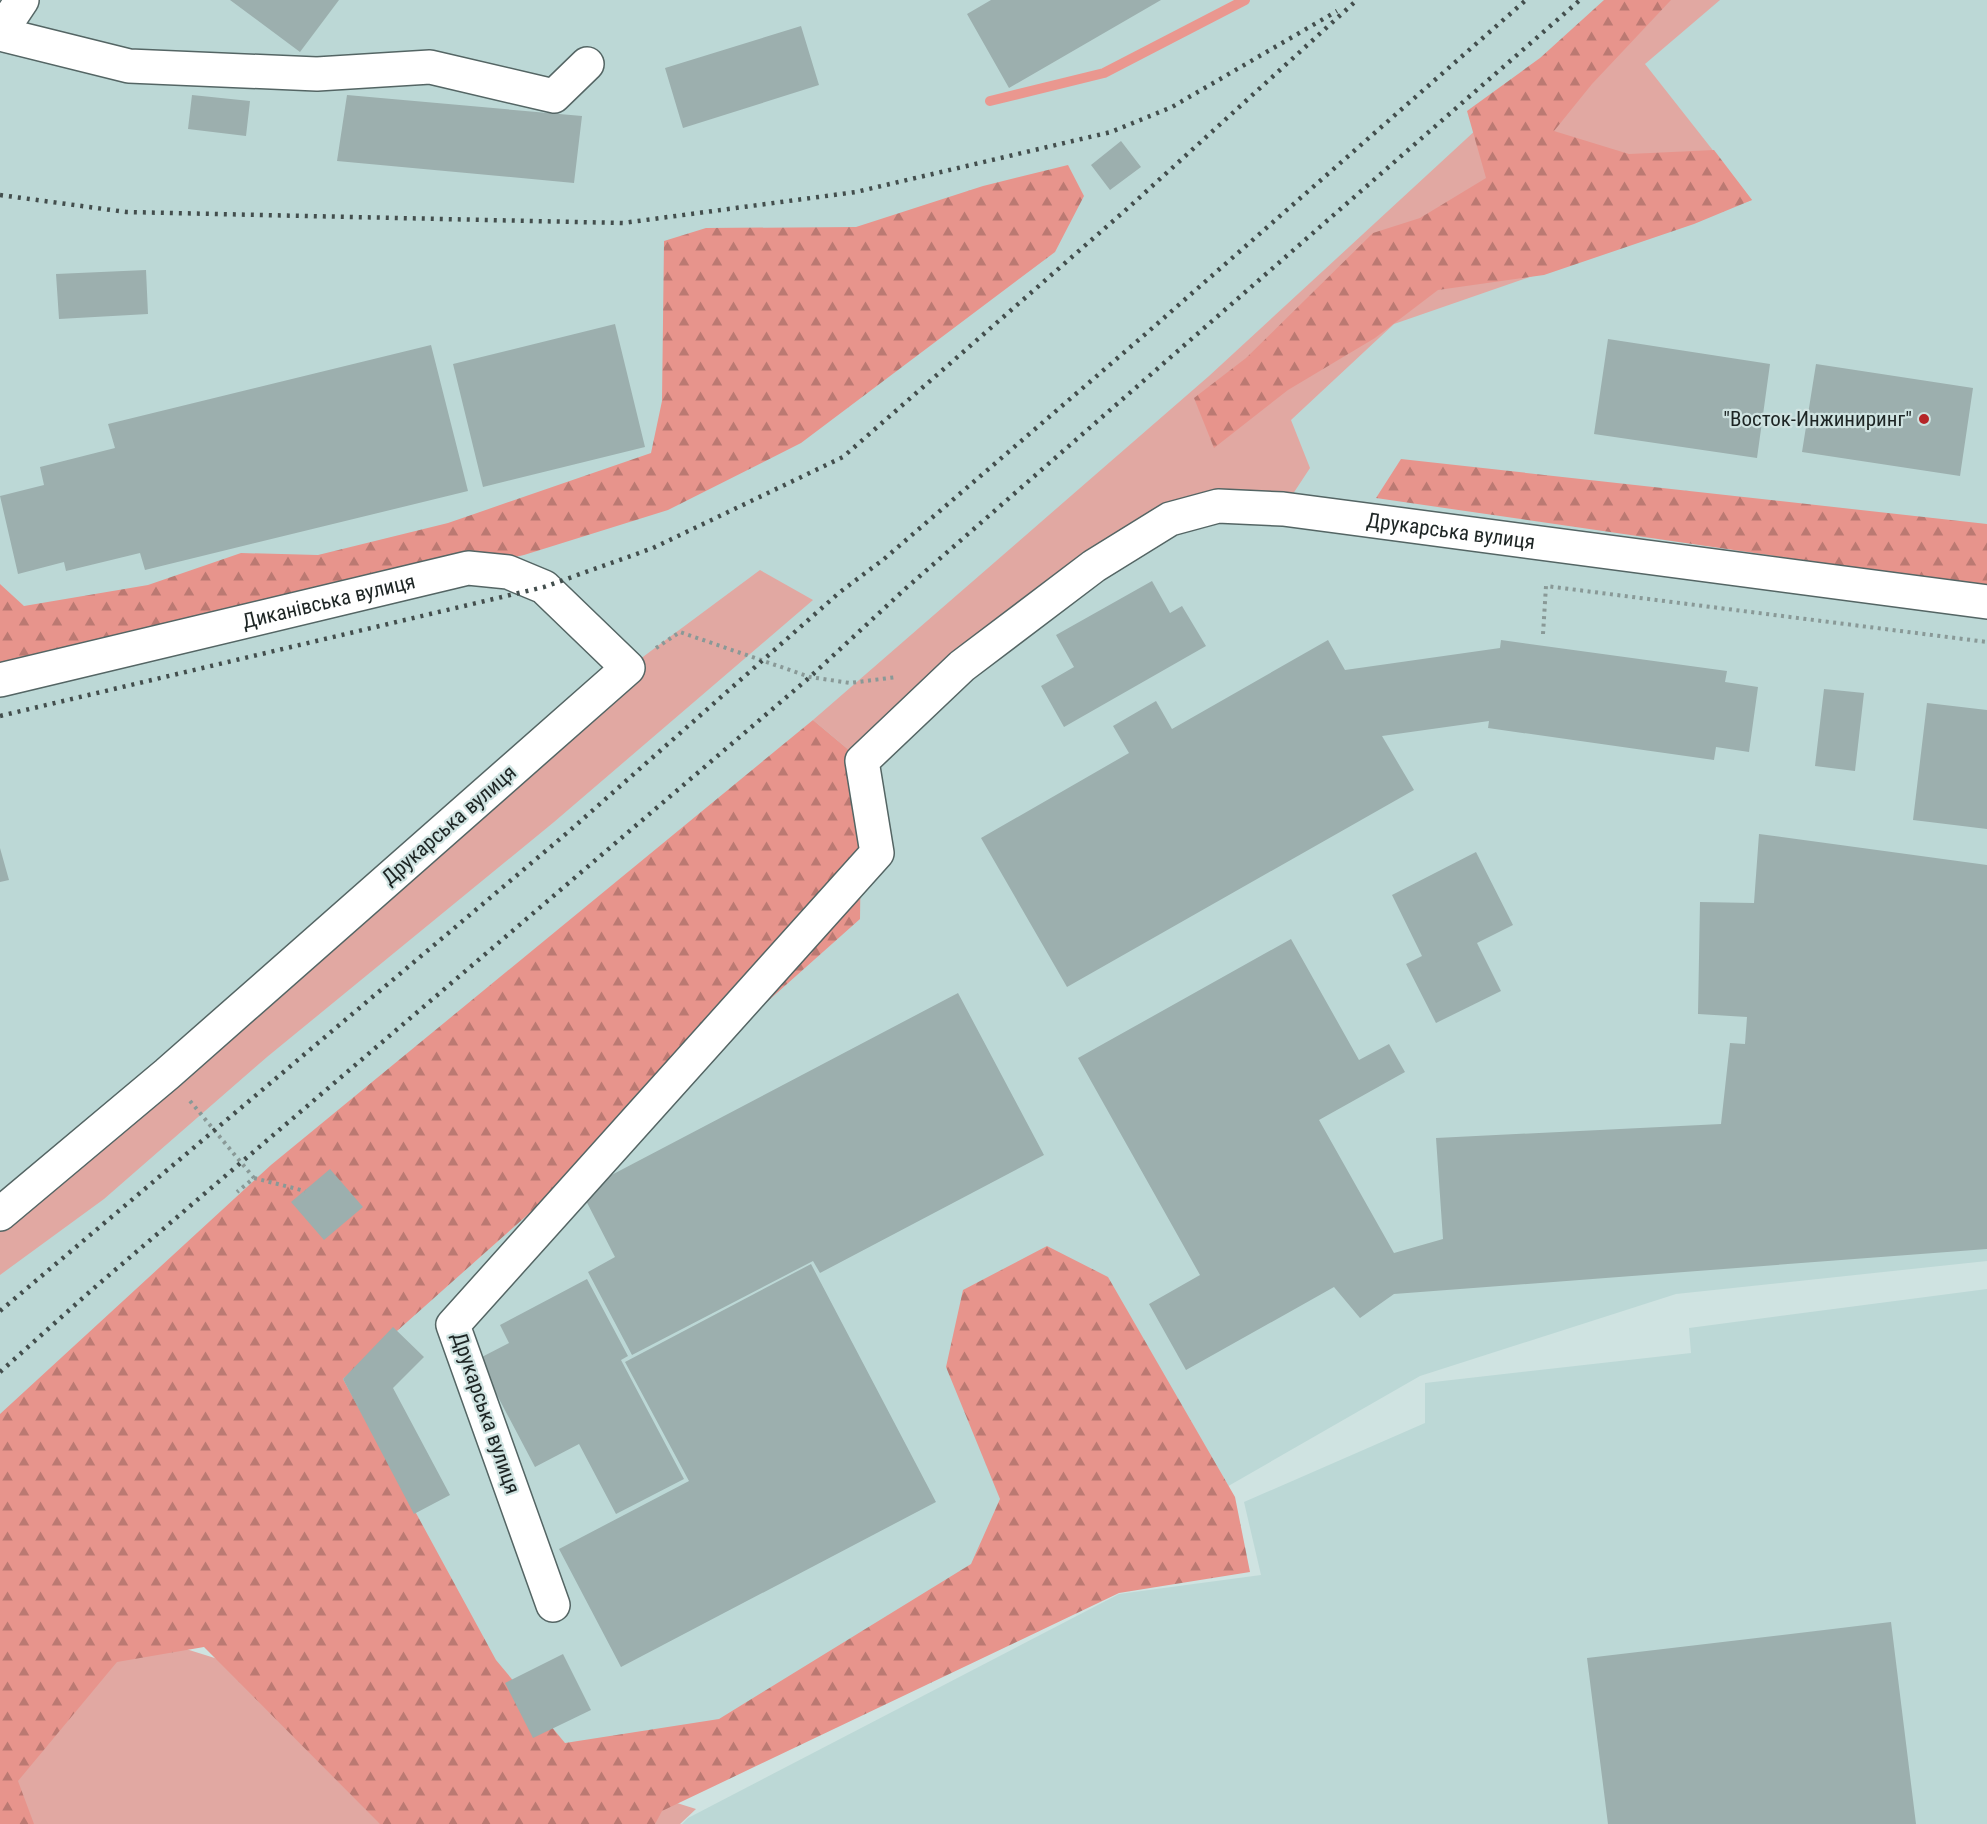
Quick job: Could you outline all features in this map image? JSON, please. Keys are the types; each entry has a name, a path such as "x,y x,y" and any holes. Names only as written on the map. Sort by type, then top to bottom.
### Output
{"street":[{"path":"13,16 129,66 317,74 430,67 554,96 586,64"},
{"name":"Друкарська вулиця","path":"553,1605 453,1325 877,852 862,761 963,666 1094,566 1170,519 1218,506 1283,509 1987,602"},
{"name":"Диканівська вулиця","path":"0,680 468,568 508,572 544,587 628,668"},
{"name":"Друкарська вулиця","path":"0,1214 167,1074 628,668"}],"path":[{"path":"1543,634 1546,586 1987,642"},
{"path":"628,668 680,633 810,677 850,683 905,676"},
{"path":"167,1074 254,1178 305,1191"},
{"path":"237,1192 254,1178"}],"shaded area":[{"path":"0,0 1987,0 1987,1261 1676,1294 1420,1376 662,1811 0,1520"},
{"path":"1617,0 1720,0 1645,64 1752,200 1394,324 1291,420 1310,468 1283,509 1170,519 862,761 813,720 1209,376"},
{"path":"760,570 813,600 554,822 267,1057 104,1199 0,1275 0,1216 628,668"},
{"path":"1987,1289 1987,1824 682,1824 688,1818 1119,1594 1261,1575 1244,1502 1425,1423 1425,1383 1691,1353 1689,1328"},
{"path":"0,1568 100,1622 696,1809 680,1824 0,1824"}],"green space":[{"path":"1604,0 1671,0 1592,84 1554,131 1629,154 1714,150 1752,200 1694,224 1544,275 1438,290 1375,338 1288,390 1214,448 1194,398 1246,358 1373,233 1420,218 1486,178 1467,111 1540,58"},
{"path":"1068,165 1084,196 1055,252 801,443 668,510 524,555 0,680 0,584 24,606 148,585 241,553 318,555 448,523 651,453 662,401 664,241 706,228 856,227 983,186"},
{"path":"1401,459 1987,524 1987,587 1376,498"},
{"path":"813,720 862,761 860,919 343,1379 496,1660 565,1743 719,1719 971,1564 1000,1499 946,1367 963,1290 1047,1246 1108,1277 1235,1497 1250,1572 1119,1593 662,1811 655,1824 380,1824 204,1647 117,1662 18,1781 34,1824 0,1824 0,1414 271,1165"}],"building":[{"path":"230,0 339,0 300,52"},
{"path":"991,0 1161,0 1009,88 967,14"},
{"path":"801,26 819,85 683,128 665,68"},
{"path":"192,95 250,101 246,136 188,129"},
{"path":"347,95 582,116 574,183 337,161"},
{"path":"1121,141 1141,167 1110,190 1091,165"},
{"path":"146,270 148,314 59,319 56,274"},
{"path":"615,324 645,447 483,487 453,364"},
{"path":"1608,339 1770,364 1757,458 1594,434"},
{"path":"431,345 468,491 145,570 140,553 66,571 64,562 18,574 0,496 44,485 40,467 115,448 108,424"},
{"path":"1816,364 1973,388 1960,476 1802,452"},
{"path":"1152,581 1170,613 1182,606 1206,646 1064,727 1041,686 1074,667 1056,635"},
{"path":"1328,640 1345,670 1500,648 1501,640 1727,671 1725,682 1758,687 1749,752 1716,747 1714,760 1488,728 1489,721 1382,736 1414,790 1067,987 981,838 1129,753 1113,726 1156,701 1172,729"},
{"path":"1824,689 1864,693 1855,771 1815,766"},
{"path":"1927,703 1987,710 1987,829 1913,820"},
{"path":"1759,834 1987,865 1987,1249 1394,1294 1360,1318 1334,1287 1186,1370 1149,1304 1200,1275 1078,1058 1291,939 1359,1060 1389,1044 1405,1072 1319,1120 1394,1253 1443,1239 1436,1138 1721,1124 1730,1043 1745,1044 1747,1017 1698,1014 1700,902 1754,903"},
{"path":"0,848 9,880 0,882"},
{"path":"1476,852 1513,925 1477,943 1501,991 1436,1023 1406,964 1422,956 1392,895"},
{"path":"958,993 1044,1155 820,1273 813,1261 632,1355 588,1272 615,1257 581,1191"},
{"path":"330,1169 363,1207 324,1240 291,1202"},
{"path":"811,1264 936,1502 621,1667 559,1549 689,1481 625,1362"},
{"path":"587,1279 628,1356 621,1360 684,1479 616,1514 579,1444 535,1467 478,1359 509,1343 500,1325"},
{"path":"393,1327 424,1357 393,1388 450,1495 414,1514 343,1379"},
{"path":"1891,1622 1916,1824 1608,1824 1587,1658"},
{"path":"563,1654 591,1710 533,1738 505,1683"}],"waterway":[{"path":"990,101 1104,73 1245,0"}],"railway":[{"path":"0,716 544,587 653,548 843,457 1128,208 1357,0"},
{"path":"0,1311 567,833 840,592 884,559 1149,331 1526,0"},
{"path":"0,1372 94,1288 810,677 905,589 1580,0"},
{"path":"0,195 126,212 623,223 856,192 1111,132 1172,107 1337,11"}],"place":[{"name":"\"Восток-Инжиниринг\"","path":"1924,419"}]}
